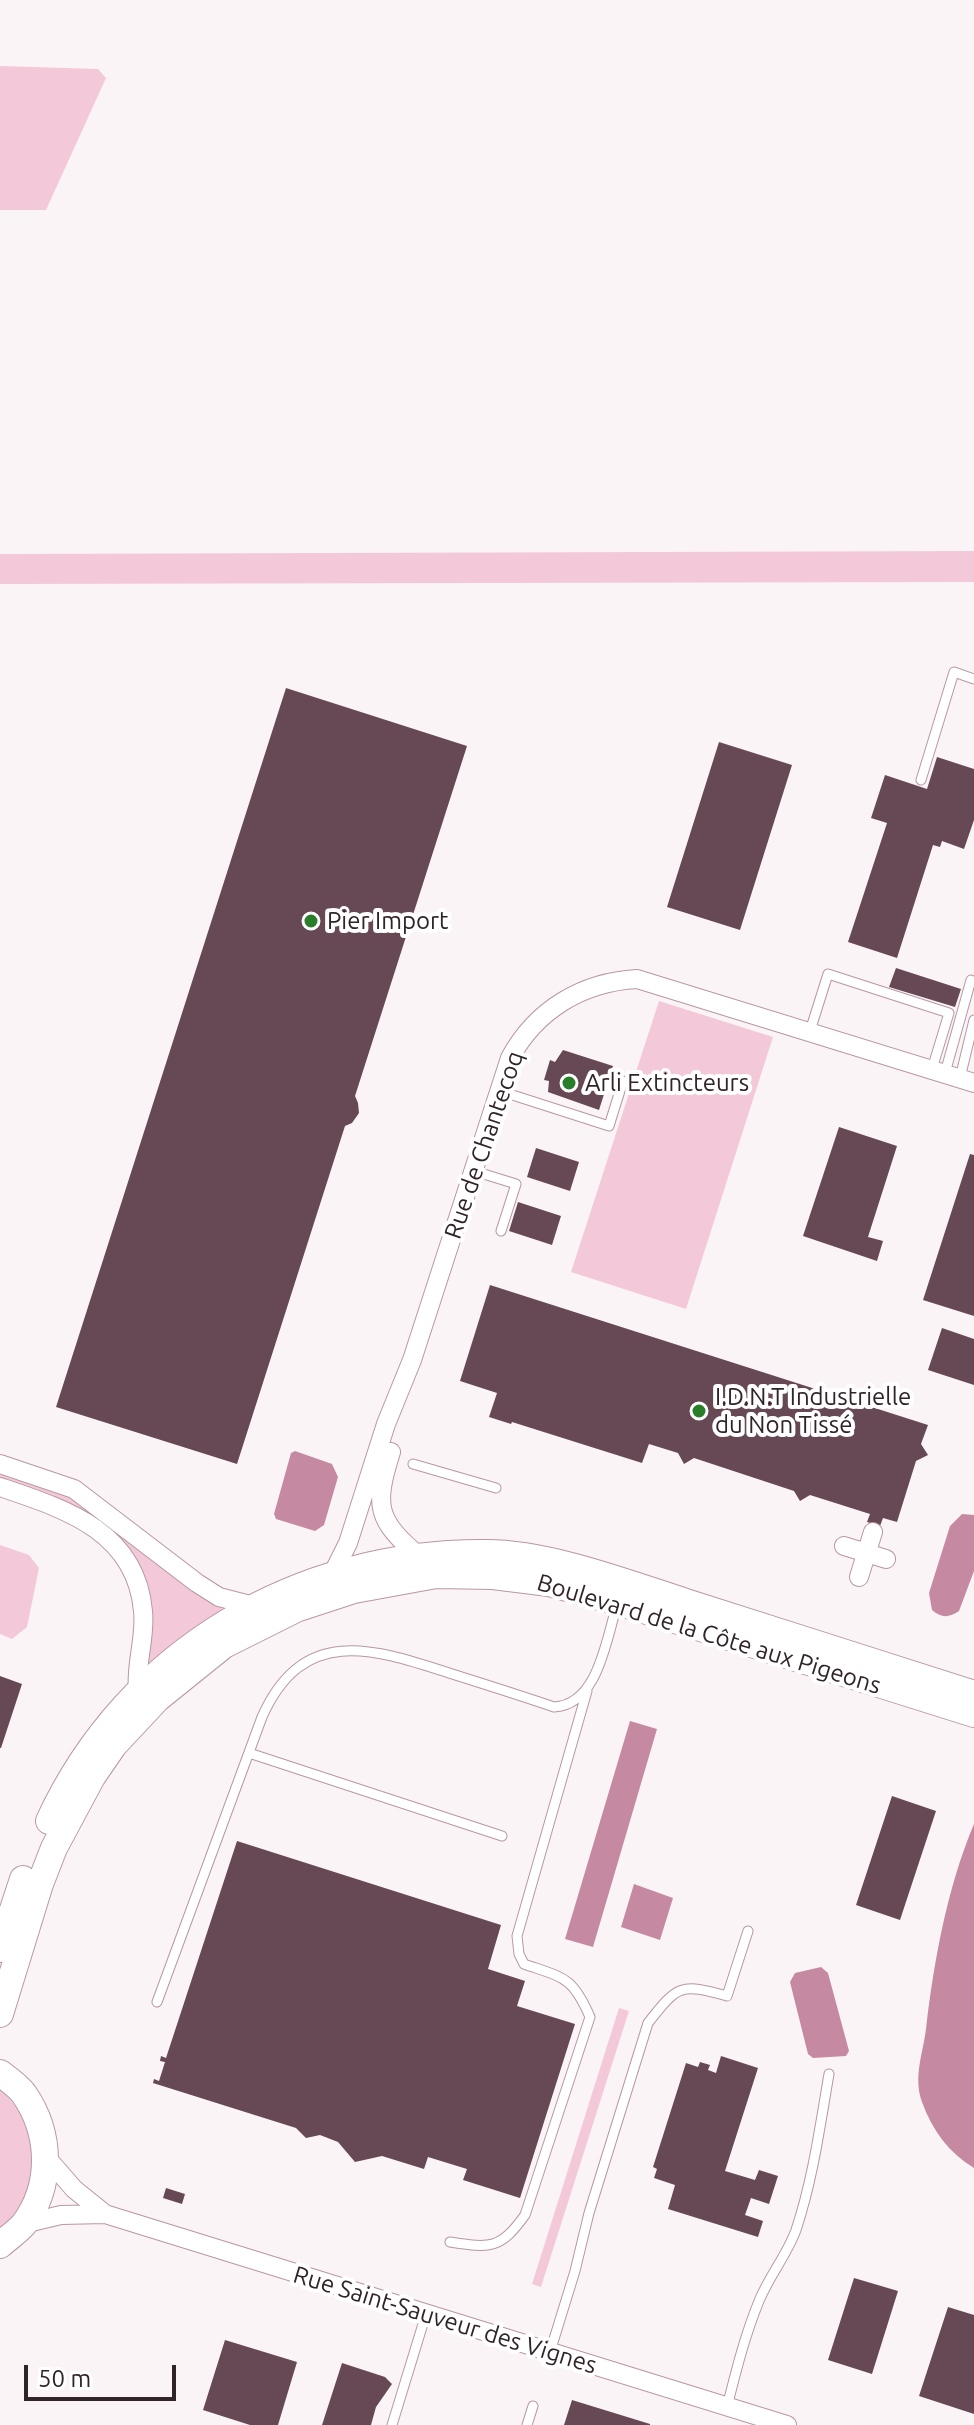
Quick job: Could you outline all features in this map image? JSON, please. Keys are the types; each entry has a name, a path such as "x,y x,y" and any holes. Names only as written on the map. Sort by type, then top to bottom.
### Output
{"street":[{"name":"Rue de Chantecoq","path":"332,1575 348,1543 386,1424 412,1360 510,1058 533,1023 575,994 621,979 650,981 953,1076"},
{"path":"412,1360 398,1429 379,1491 387,1523 420,1557"},
{"path":"0,1464 74,1489 197,1583 219,1597 254,1606"},
{"path":"0,1487 63,1508 89,1523 112,1541 128,1564 143,1610 144,1634 138,1691"},
{"path":"859,1577 873,1532"},
{"path":"844,1546 886,1559"},
{"name":"Boulevard de la Côte aux Pigeons","path":"0,1949 26,1871 65,1785 99,1736 138,1691 176,1656 254,1606 332,1575 420,1557 489,1553 554,1563 618,1580 974,1694"},
{"name":"Boulevard de la Côte aux Pigeons","path":"0,2014 54,1848 92,1777 114,1745 157,1699 224,1645 267,1622 325,1599 379,1584 436,1575 493,1576 549,1583 974,1714"},
{"path":"0,2073 22,2091 40,2122 47,2158 41,2193 23,2224 0,2245"},
{"name":"Rue Saint-Sauveur des Vignes","path":"47,2158 74,2189 105,2214"},
{"name":"Rue Saint-Sauveur des Vignes","path":"23,2224 61,2215 105,2214 787,2425"}],"lane":[{"path":"921,780 954,672 974,679"},
{"path":"810,1031 828,974 949,1013 953,1076"},
{"path":"953,1076 971,980"},
{"path":"953,1076 974,1020"},
{"path":"500,1091 609,1126 623,1081"},
{"path":"474,1171 516,1184 501,1231"},
{"path":"413,1464 496,1488"},
{"path":"450,2242 486,2248 512,2234 525,2215 590,2017 579,1992 565,1978 524,1964 519,1954 517,1936 587,1691 618,1602"},
{"path":"157,2002 272,1694 289,1676 320,1655 355,1650 387,1653 554,1707 575,1703 587,1691"},
{"path":"249,1753 502,1836"},
{"path":"550,2352 648,2023 666,2000 683,1989 694,1987 727,1996 748,1931"},
{"path":"727,2407 746,2336 760,2299 801,2213 809,2186 829,2074"},
{"path":"392,2425 426,2314"},
{"path":"527,2425 533,2406"}],"shaded area":[{"path":"0,66 98,69 106,78 46,210 0,210"},
{"path":"974,551 974,582 0,584 0,554"},
{"path":"659,1001 773,1037 686,1309 571,1272"},
{"path":"295,1451 332,1464 338,1477 324,1525 315,1531 276,1519 274,1514 291,1453"},
{"path":"0,1471 68,1494 214,1605 230,1612 147,1671 151,1641 134,1562 0,1481"},
{"path":"962,1514 974,1515 974,1571 959,1611 942,1616 932,1610 929,1593 950,1526"},
{"path":"0,1545 29,1555 39,1568 27,1627 12,1639 0,1634"},
{"path":"630,1721 657,1729 593,1947 565,1939"},
{"path":"974,1824 974,2168 949,2148 936,2131 922,2102 918,2083 943,1925 956,1873"},
{"path":"634,1884 673,1898 660,1940 621,1927"},
{"path":"821,1967 828,1973 849,2051 846,2056 813,2058 808,2054 790,1982 795,1973"},
{"path":"619,2008 629,2011 541,2287 532,2284"},
{"path":"0,2089 15,2105 25,2123 32,2141 34,2159 32,2178 25,2196 0,2230"}],"building":[{"name":"Pier Import","path":"286,688 467,746 355,1096 359,1113 352,1123 345,1126 237,1464 56,1407"},
{"path":"719,742 792,765 740,930 667,907"},
{"path":"937,757 974,769 974,820 964,849 942,841 940,847 933,845 897,958 848,942 887,823 871,818 885,775 927,789"},
{"path":"896,968 961,989 955,1007 889,987"},
{"path":"563,1050 613,1066 599,1110 548,1092 549,1081 544,1080 550,1060 555,1062"},
{"path":"839,1127 897,1146 868,1237 883,1241 877,1261 803,1236"},
{"path":"536,1148 579,1162 570,1191 527,1177"},
{"path":"970,1154 974,1155 974,1316 923,1300"},
{"path":"518,1202 561,1216 552,1245 509,1231"},
{"name":"I.D.N.T Industrielle du Non Tissé","path":"490,1285 928,1425 921,1444 928,1455 916,1461 897,1522 883,1518 880,1526 867,1522 870,1514 810,1495 800,1501 794,1491 694,1458 684,1464 678,1453 649,1444 642,1463 489,1417 497,1393 460,1381"},
{"path":"942,1328 974,1339 974,1385 928,1370"},
{"path":"0,1676 22,1684 1,1748 0,1748"},
{"path":"892,1796 936,1811 900,1920 856,1905"},
{"path":"237,1841 501,1925 488,1969 525,1981 517,2006 575,2024 520,2198 463,2180 467,2169 428,2157 424,2169 382,2156 355,2162 338,2142 320,2135 306,2138 296,2128 153,2083 154,2079 159,2081 165,2062 160,2061 161,2056 166,2058"},
{"path":"721,2056 758,2068 725,2171 755,2180 759,2170 778,2176 769,2204 751,2198 745,2215 763,2221 758,2237 668,2209 675,2185 654,2178 657,2169 653,2167 686,2063 698,2067 700,2062 710,2065 708,2070 716,2073"},
{"path":"166,2188 185,2194 182,2204 163,2198"},
{"path":"854,2278 898,2291 872,2374 828,2360"},
{"path":"948,2307 974,2315 974,2414 919,2396"},
{"path":"225,2340 297,2362 278,2425 250,2425 203,2410"},
{"path":"342,2363 385,2377 392,2384 376,2407 371,2425 322,2425"},
{"path":"572,2400 650,2424 650,2425 564,2425"}],"place":[{"name":"Pier Import","path":"311,921"},
{"name":"Arli Extincteurs","path":"569,1083"},
{"name":"I.D.N.T Industrielle du Non Tissé","path":"699,1411"}]}
